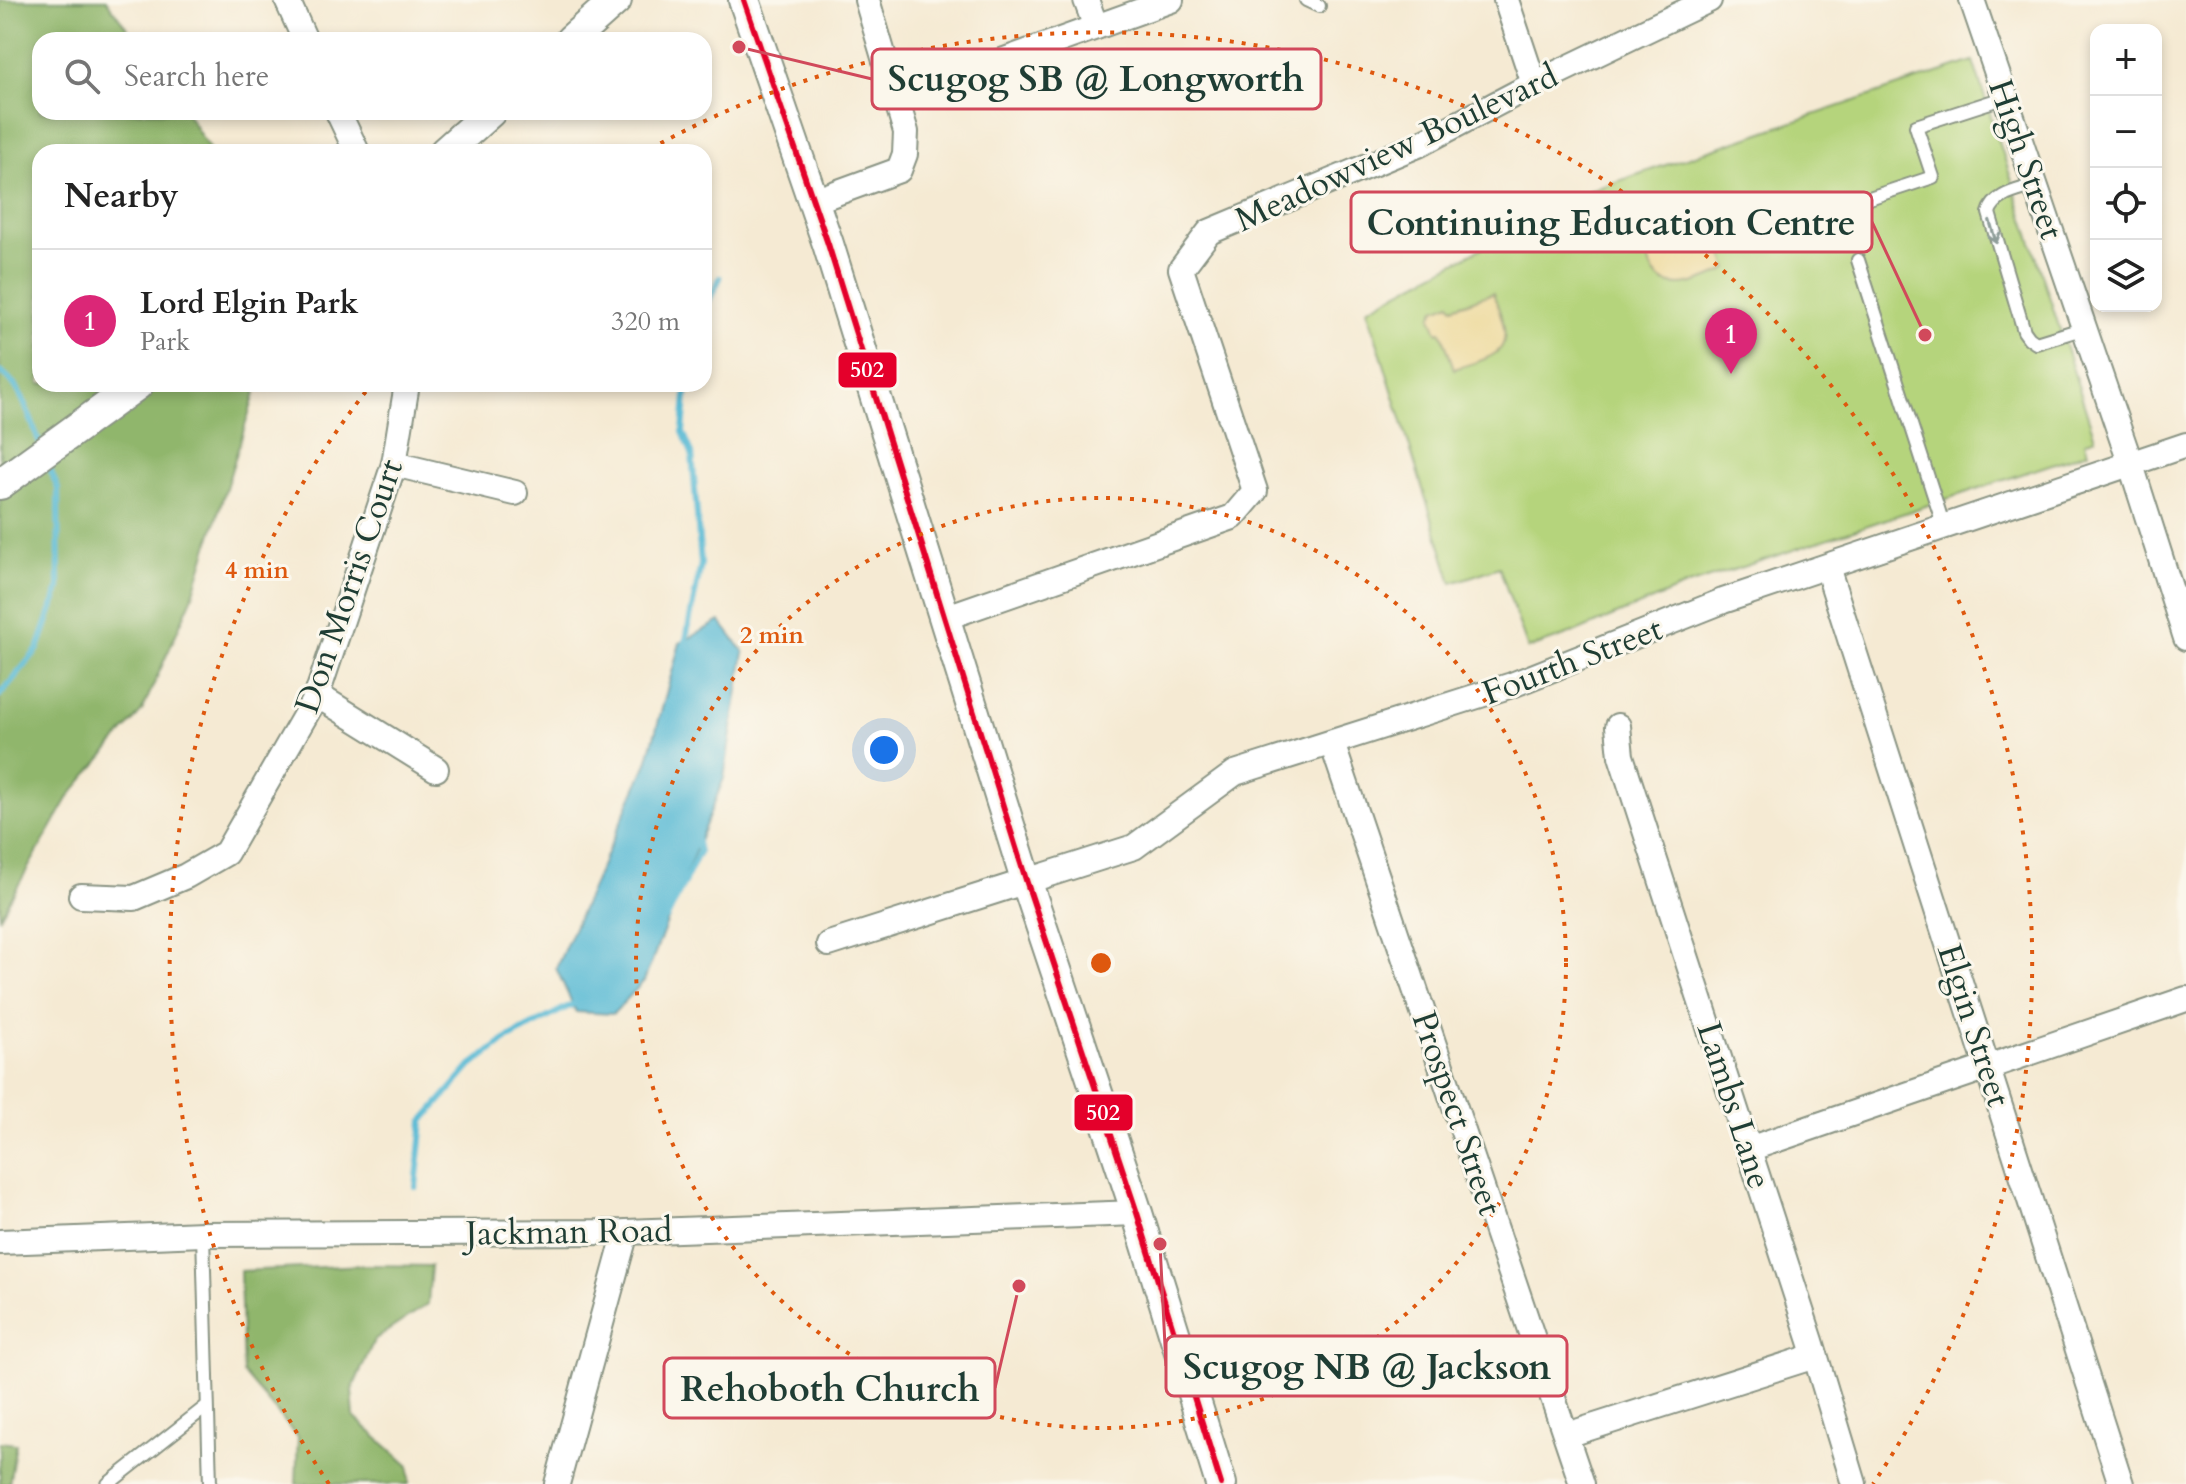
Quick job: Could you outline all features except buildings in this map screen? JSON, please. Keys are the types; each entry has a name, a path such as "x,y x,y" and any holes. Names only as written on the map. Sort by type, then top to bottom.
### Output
{"street":[{"path":"287,0 301,32"},
{"path":"580,32 616,0"},
{"path":"744,0 814,201 1027,883 1137,1213 1221,1484"},
{"path":"814,201 899,170 905,154 906,132 867,0"},
{"path":"1086,0 1096,27"},
{"path":"898,102 952,79 1171,0"},
{"path":"1506,0 1534,84"},
{"name":"Meadowview Boulevard","path":"944,618 1233,517 1255,491 1181,269 1209,232 1418,145 1534,84 1709,0"},
{"name":"High Street","path":"1972,0 2131,465 2186,638"},
{"path":"342,120 353,144"},
{"path":"454,144 481,120"},
{"path":"0,484 127,392"},
{"name":"Don Morris Court","path":"81,896 134,898 186,876 226,853 317,695 394,464 406,392"},
{"name":"Fourth Street","path":"829,944 1134,847 1235,773 1512,685 1723,601 2186,445"},
{"path":"394,464 515,493"},
{"name":"Elgin Street","path":"1827,567 2121,1484"},
{"path":"317,695 436,769"},
{"name":"Lambs Lane","path":"1618,726 1621,756 1854,1484"},
{"name":"Prospect Street","path":"1332,743 1582,1484"},
{"path":"1749,1149 2186,999"},
{"name":"Jackman Road","path":"0,1242 203,1234 626,1232 1137,1213"},
{"path":"557,1484 626,1232"},
{"path":"1567,1435 1815,1356"}],"lane":[{"path":"1306,0 1319,6"},
{"path":"1848,205 1933,177 1916,126 2006,97"},
{"path":"2036,185 1999,198 1991,204 1989,213 2024,331 2036,343 2085,328"},
{"path":"1858,260 1944,527"},
{"path":"203,1234 210,1484"},
{"path":"108,1484 207,1406"}],"green space":[{"path":"0,0 106,0 130,32 32,32 32,120 191,120 206,144 32,144 32,392 256,392 192,598 142,711 70,795 0,917"},
{"path":"1973,61 2095,438 2085,442 2088,452 1688,585 1528,649 1499,567 1452,583 1367,309 1589,191"},
{"path":"365,1265 431,1266 428,1304 374,1340 352,1390 354,1417 409,1466 409,1484 296,1484 298,1437 243,1373 240,1271"},
{"path":"0,1442 16,1444 9,1484 0,1484"}],"sand":[{"path":"1704,203 1712,207 1728,269 1698,282 1667,283 1651,268 1642,229 1689,213 1688,208"},
{"path":"1493,293 1504,326 1502,346 1487,358 1454,369 1441,331 1437,332 1431,317 1435,309 1450,303 1453,307"}],"water":[{"path":"720,621 744,652 724,778 644,981 613,1014 576,1012 556,968 647,763 680,643"}],"waterway":[{"path":"712,294 720,278"},
{"path":"0,372 14,384 40,444"},
{"path":"685,644 701,564 692,453 683,432 686,392"},
{"path":"0,695 38,649 59,588 58,489 47,462"},
{"path":"667,918 699,852 696,837"},
{"path":"416,1187 423,1121 471,1066 505,1040 577,1002"}],"transit line":[{"name":"502","path":"744,0 828,244 1027,883 1137,1213 1221,1484"}],"place":[{"name":"Scugog SB @ Longworth","path":"739,47"},
{"name":"Continuing Education Centre","path":"1925,335"},
{"name":"Lord Elgin Park","path":"1731,374"},
{"name":"Scugog NB @ Jackson","path":"1160,1244"},
{"name":"Rehoboth Church","path":"1019,1286"}]}
